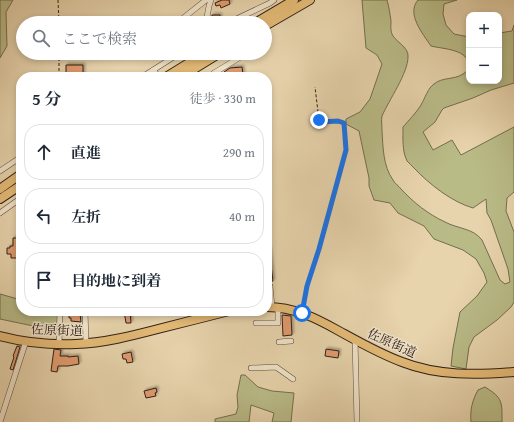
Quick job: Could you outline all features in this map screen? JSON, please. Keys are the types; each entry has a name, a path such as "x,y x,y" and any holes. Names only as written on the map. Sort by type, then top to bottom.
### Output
{"highway":[{"path":"267,16 294,0"},
{"path":"272,22 310,0"},
{"path":"174,72 194,60"},
{"path":"189,72 209,60"},
{"path":"0,189 16,178"},
{"path":"0,199 16,188"},
{"name":"佐原街道","path":"272,307 312,316 400,362 432,371 458,374 514,372"},
{"name":"佐原街道","path":"0,336 26,341 59,344 86,343 122,337 194,316"}],"street":[{"path":"186,16 206,0"},
{"path":"207,16 211,0"},
{"path":"243,16 274,0"},
{"path":"157,72 168,60"},
{"path":"216,72 235,60"},
{"path":"0,171 16,160"},
{"path":"0,213 16,202"},
{"path":"256,323 278,323 272,307"},
{"path":"59,344 60,316"},
{"path":"85,316 86,343"},
{"path":"354,339 357,422"},
{"path":"0,422 26,341"},
{"path":"279,342 291,341"},
{"path":"251,368 276,367 294,379"}],"path":[{"path":"58,0 59,16"},
{"path":"59,60 59,72"},
{"path":"302,313 307,286 319,249 346,150 344,123 338,121 321,122 319,120 315,87"}],"green space":[{"path":"0,0 13,0 6,12 7,46 0,58"},
{"path":"362,0 387,0 391,18 392,34 395,39 405,48 408,57 405,71 382,116 384,156 387,169 395,183 427,212 445,222 470,231 478,236 482,240 500,280 505,284 510,282 508,269 491,220 487,213 486,199 473,208 449,197 427,180 407,161 405,157 403,127 415,114 432,86 441,80 459,76 464,74 466,71 466,84 502,84 502,33 512,31 514,25 514,83 444,108 435,122 423,132 433,150 452,140 461,155 514,127 514,192 507,198 506,211 514,232 514,302 511,307 497,320 474,337 469,347 466,369 451,366 460,312 477,296 487,282 476,259 463,250 434,239 424,226 398,213 390,203 374,200 369,186 369,178 359,131 346,124 346,119 360,112 370,99 382,64 377,55 366,48"},
{"path":"418,0 457,0 444,4 443,14 446,25 454,34 466,36 466,58 461,53 431,46 420,30 415,18 414,11"},
{"path":"0,294 16,299 16,316 58,316 57,331 0,319"},
{"path":"241,375 245,375 258,387 272,391 294,393 291,422 272,422 274,413 251,405 249,422 215,422 215,419 236,414 238,407 237,395"},
{"path":"485,387 495,394 500,401 502,422 471,422 471,410 474,398 478,390"}],"building":[{"path":"222,0 229,0 230,4 221,8 220,5 216,6 215,3"},
{"path":"66,65 83,65 83,72 66,72"},
{"path":"242,67 243,72 224,72 230,68"},
{"path":"13,238 16,238 16,258 11,258 11,254 7,254 7,248 13,246"},
{"path":"282,315 291,316 292,335 283,336"},
{"path":"69,316 80,316 81,322 71,321 71,318 69,318"},
{"path":"125,316 130,316 131,323 126,323"},
{"path":"17,346 20,347 13,370 10,369"},
{"path":"54,349 61,350 60,356 78,356 79,364 58,366 57,372 51,371"},
{"path":"326,349 339,351 338,358 325,356"},
{"path":"131,352 133,362 127,363 126,359 123,359 122,354"},
{"path":"156,388 156,396 146,398 144,391"}],"route":[{"path":"302,313 307,286 338,184 346,150 344,123 338,121 321,122 319,120"}]}
